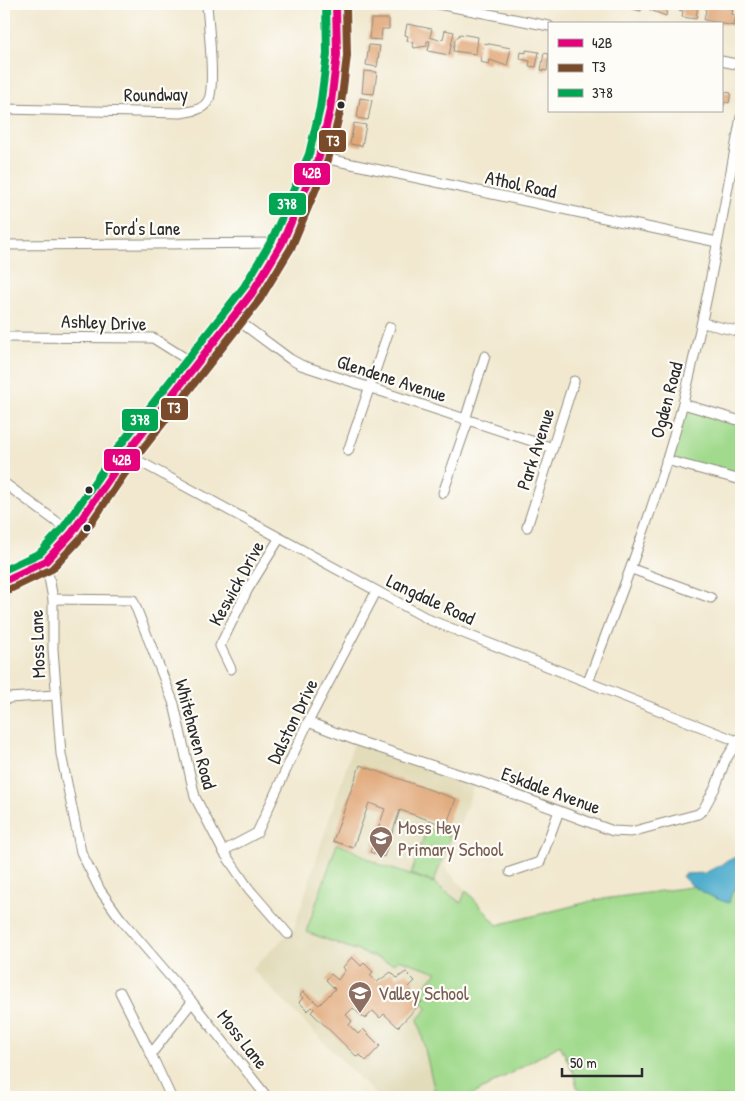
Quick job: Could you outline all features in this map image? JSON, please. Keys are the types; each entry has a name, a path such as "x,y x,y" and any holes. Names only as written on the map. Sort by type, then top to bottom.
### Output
{"main road":[{"path":"4,581 46,561 72,533 126,454 232,316 252,293 282,243 319,157 330,110 336,64 336,4"}],"street":[{"name":"Roundway","path":"4,110 181,113 203,107 212,92 207,4"},
{"path":"438,4 548,26"},
{"path":"722,61 741,65"},
{"name":"Ogden Road","path":"588,682 632,569 683,404 703,323 741,117"},
{"name":"Athol Road","path":"319,157 717,242"},
{"name":"Ford's Lane","path":"4,245 282,243"},
{"name":"Glendene Avenue","path":"232,316 290,360 552,448"},
{"path":"703,323 741,332"},
{"path":"348,451 390,327"},
{"name":"Ashley Drive","path":"4,337 153,338 196,365"},
{"path":"443,492 485,356"},
{"name":"Park Avenue","path":"527,527 574,381"},
{"path":"683,404 741,421"},
{"name":"Langdale Road","path":"126,454 430,620 588,682 739,738"},
{"path":"666,460 741,480"},
{"path":"4,483 72,533"},
{"name":"Keswick Drive","path":"231,669 220,646 248,589 279,539"},
{"name":"Moss Lane","path":"46,561 53,598 56,695 62,754 80,852 100,890 120,918 192,1002 267,1097"},
{"path":"632,569 711,598"},
{"name":"Dalston Drive","path":"223,850 257,833 308,722 376,592"},
{"name":"Whitehaven Road","path":"53,598 133,600 174,704 195,797 223,850 249,889 288,934"},
{"path":"4,701 9,698 56,695"},
{"name":"Eskdale Avenue","path":"308,722 623,832 698,814 706,807 725,761 739,738"},
{"path":"510,872 540,862 559,811"},
{"path":"120,992 171,1097"},
{"name":"Moss Lane","path":"151,1054 192,1002"}],"shaded area":[{"name":"Moss Hey Primary School","path":"355,740 476,780 444,867 466,890 437,972 429,1008 418,1019 436,1097 385,1097 374,1093 252,969 294,928"}],"green space":[{"path":"683,404 741,421 741,480 666,460"},
{"path":"427,828 450,836 434,882 411,874"},
{"path":"337,844 380,865 434,883 461,903 466,890 497,925 596,900 734,881 741,876 741,1097 590,1097 577,1087 574,1074 560,1045 469,1097 436,1097 418,1019 428,1008 415,996 437,972 398,959 394,964 306,932"}],"water":[{"path":"741,854 741,883 732,892 729,903 704,893 682,876 684,874 705,873"}],"building":[{"path":"630,4 642,4 641,11 629,8"},
{"path":"652,4 668,4 666,16 650,10"},
{"path":"680,4 698,4 696,19 682,17 683,11 678,10"},
{"path":"707,4 724,4 723,7 733,9 732,14 736,16 734,26 722,24 722,22 704,20"},
{"path":"371,19 389,19 389,29 382,29 381,40 369,39"},
{"path":"407,24 432,29 430,37 439,40 443,39 445,30 454,32 449,55 428,51 430,41 427,41 427,46 414,48 412,42 407,41 408,36 405,35"},
{"path":"460,34 478,37 476,54 453,51 455,40"},
{"path":"484,43 511,48 507,66 490,60 489,64 480,62"},
{"path":"369,45 380,46 377,67 366,65"},
{"path":"526,50 539,52 536,67 529,66 530,61 520,59 521,52 526,53"},
{"path":"544,53 548,54 547,71 541,70"},
{"path":"364,71 377,72 374,94 362,93"},
{"path":"722,91 731,93 729,103 725,102 723,107"},
{"path":"360,98 372,100 368,120 357,118"},
{"path":"354,123 366,125 362,146 350,144"},
{"path":"360,765 456,799 446,826 400,810 384,857 370,852 385,809 369,803 353,848 333,841"},
{"path":"352,957 361,966 364,963 373,972 370,975 377,982 391,972 397,978 406,972 415,981 408,988 422,1002 398,1027 384,1014 380,1018 373,1011 365,1019 353,1008 346,1015 352,1021 349,1025 358,1034 363,1029 380,1046 366,1061 360,1055 357,1057 311,1012 314,1009 312,1007 308,1011 299,1002 303,998 300,995 303,992 319,1005 335,989 326,980 331,974 338,980 345,970 343,967"}],"transit line":[{"name":"378","path":"4,570 40,553 64,527 118,448 244,287 273,238 309,154 320,108 327,54 326,4"},
{"name":"42B","path":"4,581 46,561 72,533 126,454 252,293 282,243 319,157 330,110 337,55 336,4"},
{"name":"T3","path":"8,590 52,569 80,539 134,460 260,299 291,248 328,160 340,112 347,56 346,4"}],"place":[{"name":"Moss Hey Primary School","path":"381,859"},
{"name":"Valley School","path":"360,1014"}]}
